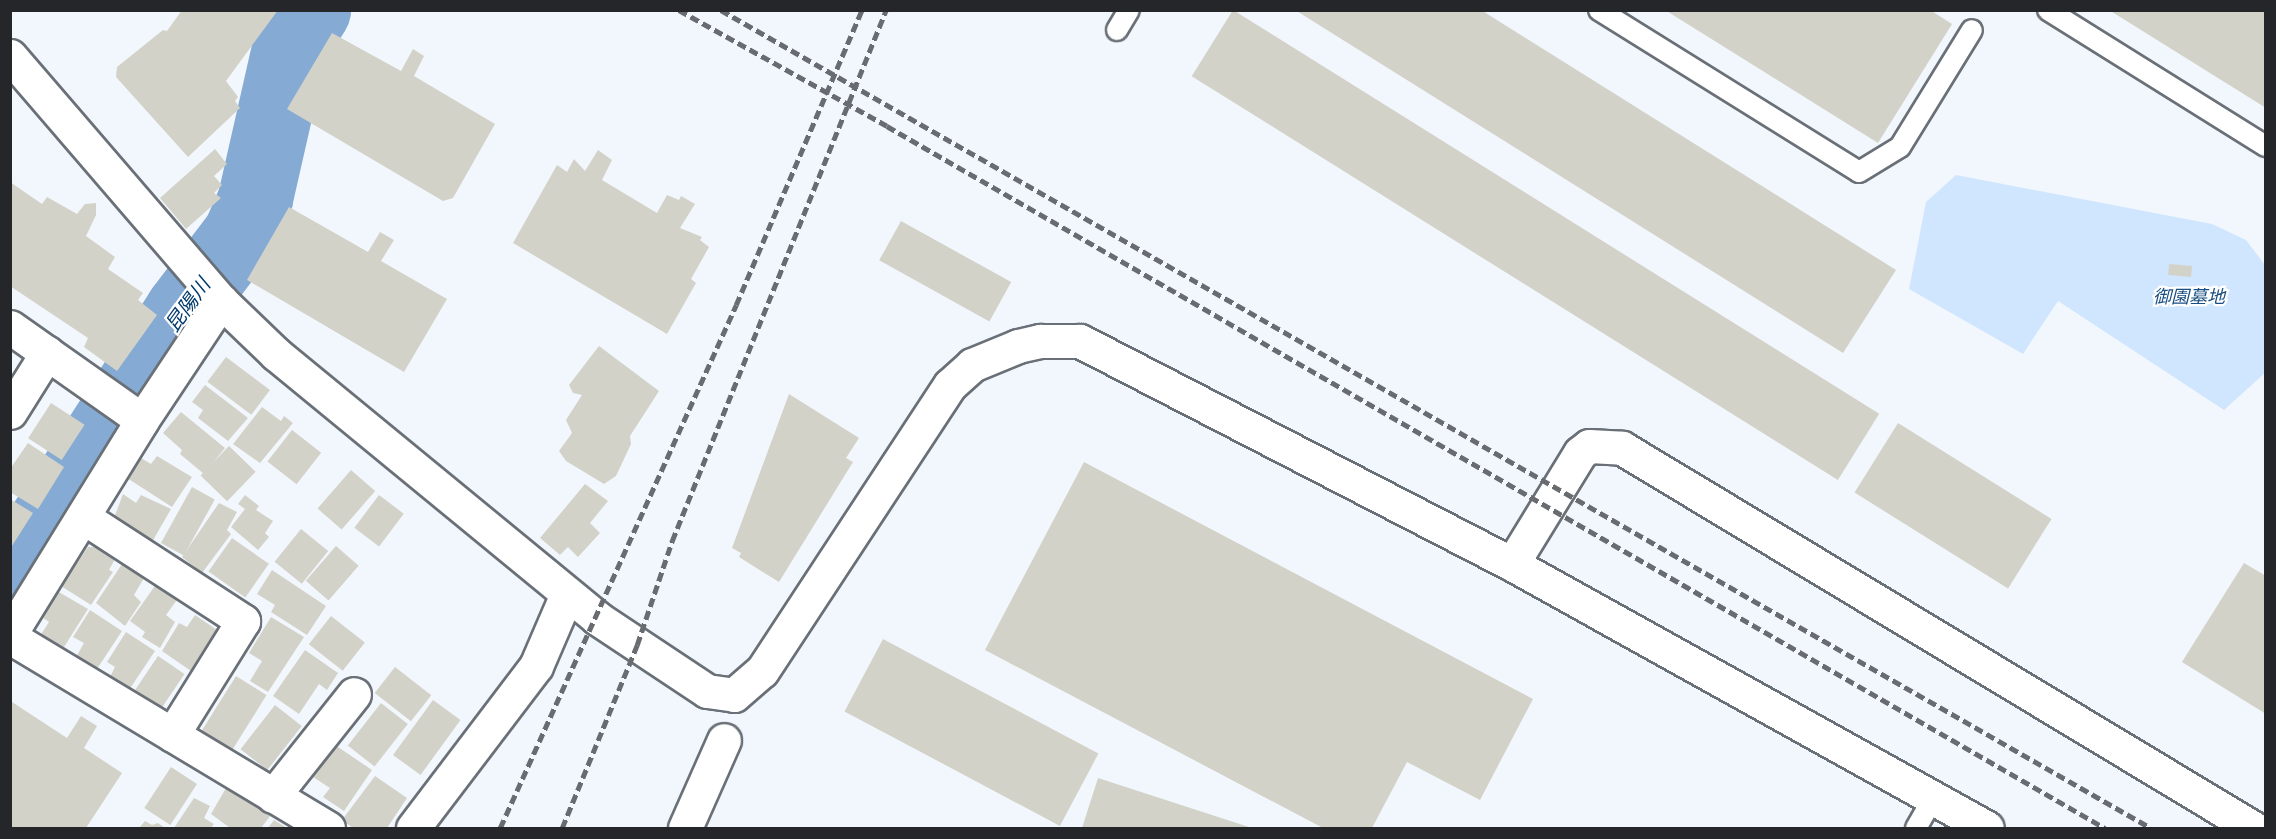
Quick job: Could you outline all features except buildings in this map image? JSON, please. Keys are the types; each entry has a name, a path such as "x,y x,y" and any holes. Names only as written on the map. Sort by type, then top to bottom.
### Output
{"street":[{"path":"10,56 218,298 340,410 567,594 707,692 734,695 762,671 950,385 988,357 1040,341 1080,341 1512,564 1987,828"},
{"path":"218,298 138,418 83,517 10,636 328,828"},
{"path":"10,327 138,418"},
{"path":"10,412 47,353"},
{"path":"1512,564 1580,453 1589,446 1622,448 2253,828"},
{"path":"83,517 243,621 172,735"},
{"path":"413,828 536,666 567,594"},
{"path":"273,796 354,694"},
{"path":"685,828 724,740"}],"lane":[{"path":"1117,30 1129,10"},
{"path":"1599,10 1859,172 1900,147 1972,30"},
{"path":"2048,10 2265,146"},
{"path":"1917,828 1933,799"}],"green space":[{"name":"御園墓地","path":"1956,175 2212,224 2246,240 2265,265 2265,373 2224,410 2058,301 2023,354 1909,289 1926,202"}],"waterway":[{"name":"昆陽川","path":"10,577 182,310 240,234 255,198 289,48 313,10"}],"railway":[{"path":"679,10 887,126 2105,828"},
{"path":"721,10 2151,828"},
{"path":"500,828 736,305 862,10"},
{"path":"562,828 637,645 672,541 886,10"}]}
